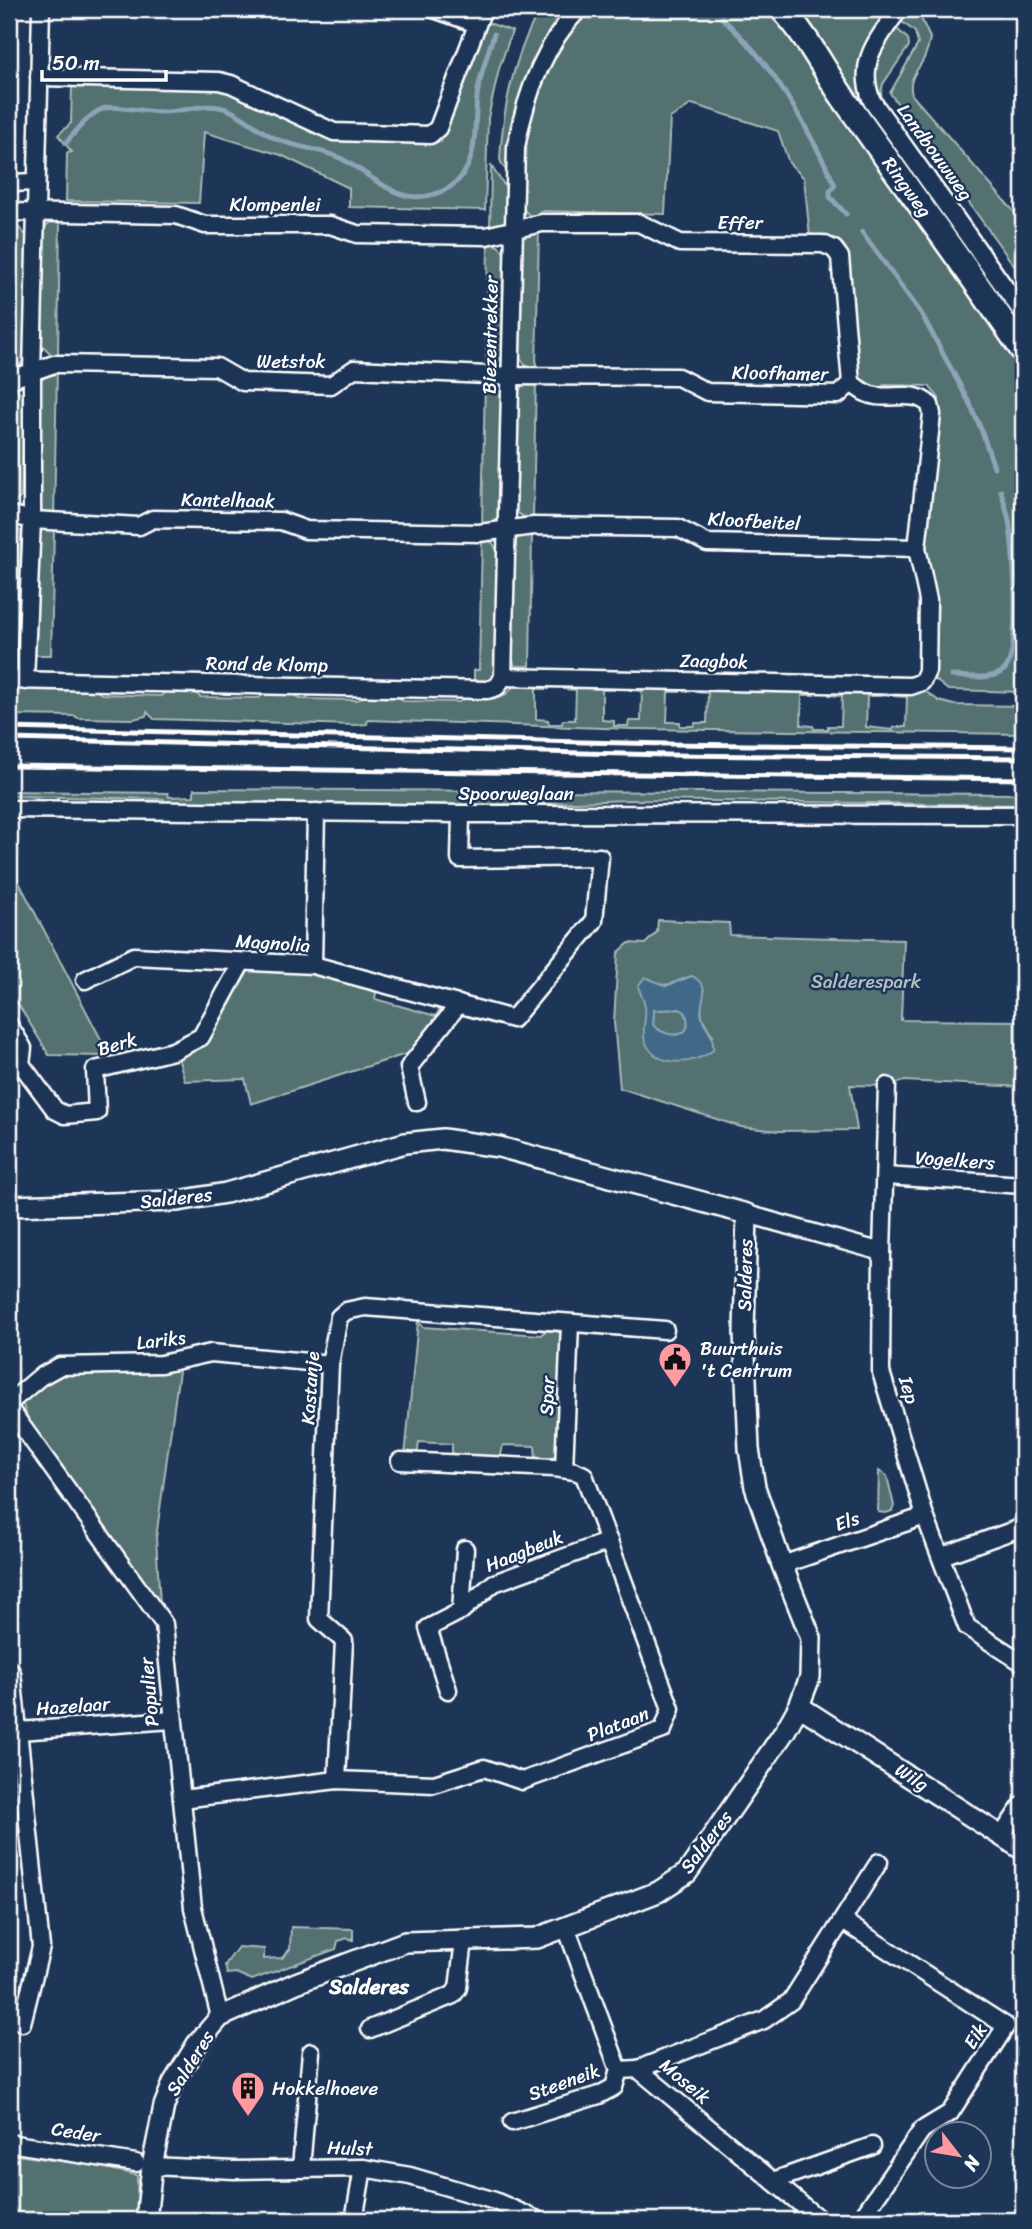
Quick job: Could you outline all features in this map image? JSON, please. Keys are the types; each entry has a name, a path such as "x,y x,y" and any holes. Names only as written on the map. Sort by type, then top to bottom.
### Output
{"main road":[{"name":"Ringweg","path":"789,13 832,84 974,278 1023,351"}],"street":[{"path":"17,680 32,520 32,372 41,9"},
{"path":"39,77 219,81 231,84 334,132 430,135 438,128 480,17 434,9"},
{"name":"Biezentrekker","path":"503,677 516,147 522,115 533,83 549,50 579,9"},
{"name":"Landbouwweg","path":"900,9 869,55 866,86 872,101 1023,313"},
{"path":"9,183 36,183"},
{"name":"Klompenlei","path":"9,212 176,215 205,225 330,225 357,234 486,236 514,230"},
{"name":"Effer","path":"514,230 542,223 639,223 680,243 823,244 834,248 840,257 851,383"},
{"name":"Wetstok","path":"9,380 54,364 217,367 243,382 331,385 354,369 510,376"},
{"name":"Kloofhamer","path":"510,376 678,377 707,392 720,393 838,395 851,383 878,397 917,396 930,405 932,414 917,548 928,600 927,671 922,682"},
{"name":"Kantelhaak","path":"9,514 32,520 139,526 153,519 281,521 306,530 479,533 508,530"},
{"name":"Kloofbeitel","path":"508,530 534,526 678,528 707,543 917,548"},
{"name":"Rond de Klomp","path":"17,680 487,690 497,687 503,677"},
{"name":"Zaagbok","path":"503,677 911,686 922,682"},
{"name":"Spoorweglaan","path":"9,809 461,814 1023,815"},
{"path":"313,965 316,813"},
{"name":"Magnolia","path":"85,980 134,956 313,965 513,1019 594,921 600,857 460,859 461,814"},
{"name":"Berk","path":"9,1025 23,1048 15,1067 55,1110 65,1115 97,1112 95,1070 173,1051 201,1037 242,962"},
{"path":"417,1102 409,1067 459,1004"},
{"name":"Iep","path":"887,1086 881,1252 881,1372 925,1516 967,1627 1023,1663"},
{"name":"Salderes","path":"9,1206 178,1201 226,1193 405,1143 443,1139 499,1147 881,1252"},
{"name":"Vogelkers","path":"885,1176 1023,1185"},
{"name":"Salderes","path":"146,2220 144,2164 164,2106 173,2083 197,2044 220,2017 296,1983 405,1942 537,1938 658,1892 687,1873 785,1731 799,1706 810,1677 811,1638 755,1487 748,1449 744,1332 747,1214"},
{"name":"Kastanje","path":"337,1780 345,1641 320,1619 330,1364 339,1317 346,1311 365,1307 666,1330"},
{"name":"Spar","path":"564,1469 570,1324"},
{"name":"Lariks","path":"9,1403 40,1377 60,1366 161,1364 211,1353 330,1364"},
{"name":"Populier","path":"9,1408 164,1624 193,1908 220,2017"},
{"path":"400,1461 564,1469"},
{"name":"Plataan","path":"182,1800 337,1780 434,1784 484,1768 522,1781 663,1730 671,1709 584,1475 564,1469"},
{"name":"Els","path":"782,1565 925,1516"},
{"path":"942,1556 1023,1527"},
{"name":"Haagbeuk","path":"448,1690 428,1628 461,1611 494,1583 609,1541"},
{"name":"Haagbeuk","path":"461,1611 465,1549"},
{"path":"9,1669 12,1673 19,1731 41,1947 22,2023"},
{"name":"Wilg","path":"799,1706 1023,1850"},
{"name":"Hazelaar","path":"19,1731 172,1720"},
{"path":"1002,1835 1023,1804"},
{"path":"638,2070 764,2020 791,2001 879,1862"},
{"name":"Eik","path":"843,1921 1006,2026 950,2113 922,2130 860,2220"},
{"path":"566,1927 620,2070"},
{"path":"370,2029 453,1995 458,1988 464,1941"},
{"path":"301,2168 311,2052"},
{"name":"Moseik","path":"620,2070 638,2070 820,2220"},
{"name":"Steeneik","path":"512,2122 599,2095 614,2087 620,2070"},
{"name":"Ceder","path":"9,2143 144,2164"},
{"path":"773,2181 872,2146"},
{"name":"Hulst","path":"144,2164 234,2170 363,2168 410,2176 495,2201 538,2220"},
{"path":"354,2220 363,2168"}],"green space":[{"path":"540,9 568,9 543,46 524,85 512,126 506,170 500,159 511,81 523,44"},
{"path":"591,9 776,9 1023,371 1023,692 948,690 933,678 924,538 939,398 929,386 884,385 877,390 860,379 856,373 846,249 835,239 810,237 804,178 789,163 778,131 692,104 670,118 665,214 540,211 540,216 529,215 523,209 528,135 540,89 561,47"},
{"path":"800,9 871,9 882,19 863,53 858,75 863,98 870,111 866,114 811,30"},
{"path":"910,9 925,9 920,16 930,38 925,56 912,79 912,95 1023,222 1023,278 890,93 918,44 915,32 901,21"},
{"path":"486,22 512,31 499,69 488,118 485,210 349,207 349,188 281,155 204,132 199,203 66,201 67,153 72,152 58,135 71,123 72,86 222,89 348,140 441,142"},
{"path":"896,28 908,39 909,46 883,84 881,93 884,105 875,84 876,65"},
{"path":"491,164 506,189 507,206 505,223 490,231"},
{"path":"9,218 27,236 24,360 13,371 9,370"},
{"path":"60,219 58,353 53,356 40,343 43,238 47,225"},
{"path":"539,229 536,367 525,365 518,354 521,240 525,233"},
{"path":"488,243 500,248 505,260 503,356 496,364 486,366"},
{"path":"53,369 57,369 54,517 46,516 37,510 39,382"},
{"path":"485,379 499,384 503,394 500,514 493,525 482,527"},
{"path":"536,380 533,518 530,518 520,515 515,508 518,392 525,382"},
{"path":"9,385 24,396 21,497 11,506 9,506"},
{"path":"9,521 21,532 18,654 9,654"},
{"path":"44,529 54,530 51,655 33,655 36,534"},
{"path":"532,531 530,666 515,666 512,657 515,542 521,533"},
{"path":"484,539 492,542 499,553 495,673 488,681 474,682 474,670 479,670"},
{"path":"519,683 549,684 549,689 536,689 536,719 548,720 549,724 575,720 576,690 564,689 564,684 615,685 614,690 602,690 602,720 614,721 614,726 628,726 629,721 641,721 642,691 630,690 630,686 681,687 680,692 668,692 667,722 680,722 680,726 707,723 708,693 696,692 695,687 814,690 814,695 802,695 801,725 813,726 814,729 841,726 842,696 829,695 829,690 880,691 880,696 867,696 866,727 893,730 894,727 906,727 907,697 894,696 895,691 925,691 939,701 954,705 1023,706 1023,734 633,729 368,720 367,724 355,725 154,719 147,712 146,716 133,719 9,715 9,687 95,689 101,694 161,696 167,690 194,691 200,697 259,698 265,693 294,693 300,699 358,700 365,695 397,695 403,701 459,702 466,697 502,696"},
{"path":"194,789 1023,794 1023,805 630,800 434,807 165,804 164,799 9,796 9,791 168,793 169,797 194,796"},
{"path":"9,863 105,1047 125,1039 129,1048 104,1056 49,1055 9,989"},
{"name":"Salderespark","path":"658,920 729,923 730,935 904,940 901,1020 1023,1021 1023,1087 904,1081 887,1086 850,1085 857,1130 779,1131 741,1127 620,1088 614,1022 618,953 629,943 645,944 657,932","holes":["692,976 702,989 702,1016 713,1036 645,1041 650,979 661,985"]},
{"path":"251,967 310,967 377,987 375,999 436,1016 442,1005 448,1009 410,1058 406,1054 251,1104 245,1079 185,1081 177,1054 213,1028"},
{"path":"680,1009 685,1012 688,1021 684,1032 673,1035 653,1025 654,1010"},
{"path":"418,1321 423,1327 541,1335 547,1329 554,1329 564,1335 559,1452 549,1459 536,1460 535,1446 503,1445 500,1460 452,1457 452,1444 419,1442 417,1457 405,1456"},
{"path":"173,1368 179,1371 156,1538 160,1604 41,1441 30,1424 21,1400 49,1378 63,1375"},
{"path":"879,1471 887,1476 894,1506 892,1511 886,1513 878,1512"},
{"path":"291,1927 353,1929 353,1940 348,1938 338,1941 336,1949 252,1980 236,1973 227,1974 225,1965 238,1947 264,1949 264,1959 282,1958 290,1949"},
{"path":"9,2154 137,2175 138,2220 9,2220"}],"water":[{"path":"692,976 703,986 701,1012 711,1036 713,1050 696,1059 676,1062 657,1056 650,1050 645,1041 645,1007 638,986 645,977 666,986","holes":["680,1009 685,1012 688,1021 684,1032 672,1035 653,1025 654,1010"]}],"waterway":[{"path":"722,18 756,53 790,100 835,185 830,191 830,197 846,214"},
{"path":"66,143 79,127 99,110 117,107 161,112 221,107 236,113 279,140 340,158 396,192 421,197 435,194 449,188 458,180 471,158 478,90 494,34"},
{"path":"862,232 921,313 969,402 994,467"},
{"path":"952,676 993,676 1004,670 1009,661 1014,625 1013,558 1009,523 1001,491"}],"railway":[{"path":"9,728 667,744 1023,748"},
{"path":"9,739 667,755 1023,758"},
{"path":"9,766 1023,779"}],"place":[{"name":"Buurthuis 't Centrum","path":"675,1389"},
{"name":"Hokkelhoeve","path":"248,2118"}],"district":[{"name":"Salderes","path":"369,1987"}]}
